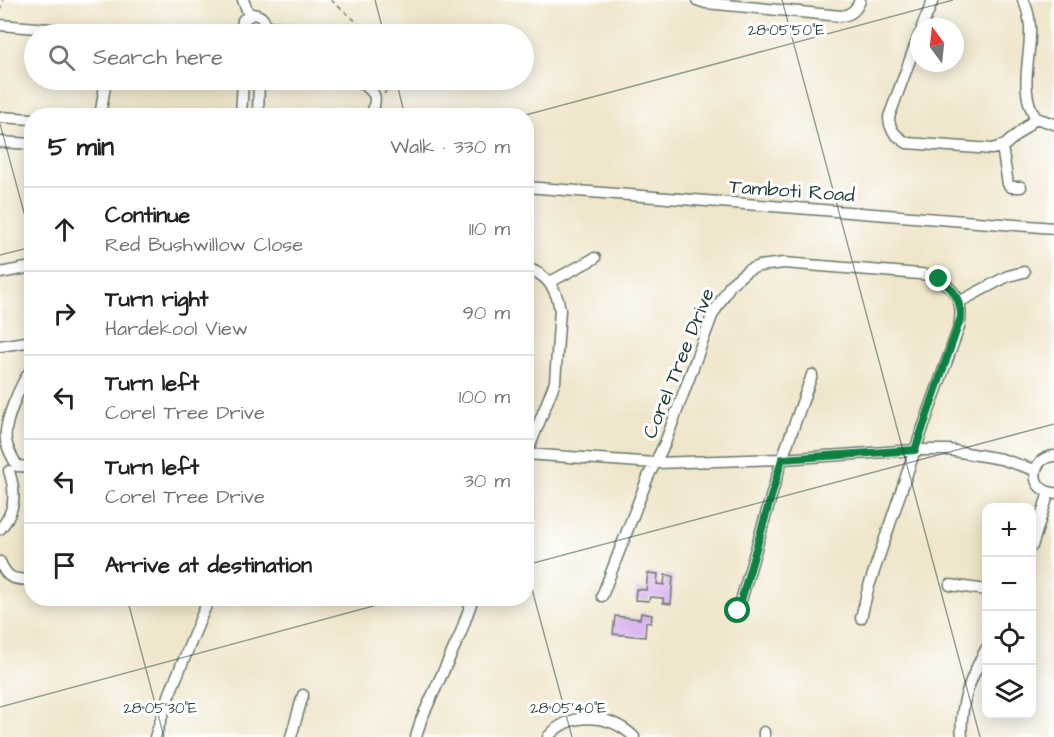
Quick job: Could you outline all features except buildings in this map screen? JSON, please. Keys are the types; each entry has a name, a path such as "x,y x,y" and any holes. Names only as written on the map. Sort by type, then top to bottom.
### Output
{"street":[{"path":"243,0 249,15"},
{"path":"697,0 706,3 736,3 841,16 847,16 854,11 860,0"},
{"path":"926,18 933,0"},
{"path":"1023,0 1030,21 1026,87 1031,110 1036,118 1054,124"},
{"path":"249,15 260,16 263,24"},
{"path":"242,24 249,15"},
{"path":"0,25 24,27"},
{"path":"910,59 891,110 889,123 894,133 907,142 992,149 1002,147 1036,118"},
{"path":"101,108 104,90"},
{"path":"241,108 242,90"},
{"path":"258,108 259,90"},
{"path":"372,90 376,100 374,108"},
{"path":"0,117 24,118"},
{"path":"0,142 24,144"},
{"path":"1002,147 1008,184 1011,187 1021,187"},
{"name":"Tamboti Road","path":"534,188 1054,228"},
{"path":"550,282 595,258"},
{"name":"Corel Tree Drive","path":"602,596 668,435 712,316 731,284 748,270 759,266 784,263 932,275 947,284 959,302"},
{"path":"0,273 24,268"},
{"path":"861,618 868,589 959,327 961,317 959,302 1008,276 1024,272"},
{"path":"534,273 550,282 558,298 560,310 553,391 534,438"},
{"path":"0,346 24,342"},
{"path":"738,611 782,459 812,375"},
{"path":"0,529 7,520 15,492 9,470 3,428 24,380"},
{"path":"534,455 655,463 782,459 915,450 973,453 1035,470"},
{"path":"1036,535 1052,493 1038,485 1035,470 1040,461 1054,456"},
{"path":"9,470 24,468"},
{"path":"0,562 8,576 24,580"},
{"path":"951,585 982,589"},
{"path":"155,737 178,672 206,606"},
{"path":"416,737 421,720 457,641 470,606"},
{"path":"962,737 961,718 965,696 982,659"},
{"path":"291,737 303,695"},
{"path":"548,737 561,725 585,718 609,720 623,727 634,737"}],"path":[{"path":"0,10 3,0"},
{"path":"331,0 359,24"},
{"path":"376,100 388,90"}],"route":[{"path":"738,611 782,459 915,450 961,317 961,309 955,293 939,279"}]}
